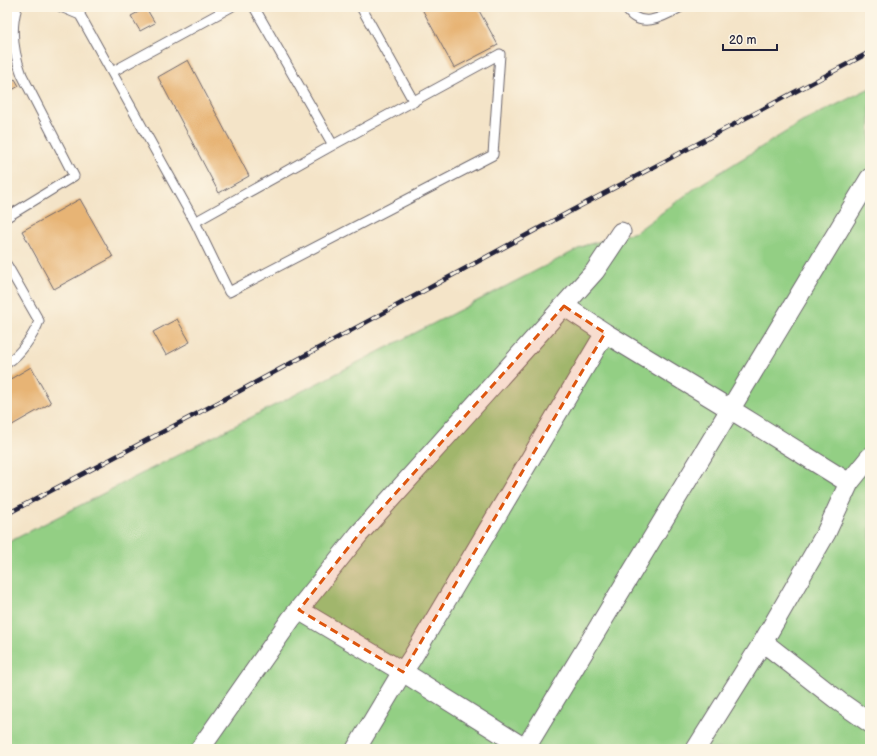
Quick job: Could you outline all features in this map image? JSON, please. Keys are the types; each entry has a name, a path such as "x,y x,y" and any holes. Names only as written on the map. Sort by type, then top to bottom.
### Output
{"street":[{"path":"299,610 403,672 526,749 870,178"},
{"path":"200,749 299,610 359,534 595,271 621,232"},
{"path":"564,306 605,333 849,483"},
{"path":"356,749 412,658 605,333"},
{"path":"696,749 763,642 826,533 849,483 870,457"},
{"path":"763,642 870,723"}],"lane":[{"path":"7,217 74,176 22,76 14,44 14,27 17,7"},
{"path":"61,7 80,11 195,222 229,292 493,155 500,54 195,222"},
{"path":"112,72 231,7"},
{"path":"254,7 333,145"},
{"path":"361,7 414,102"},
{"path":"625,7 629,14 639,19 650,21 661,18 681,7"},
{"path":"7,265 39,321 35,332 28,342 13,359 7,363"}],"highlighted area":[{"path":"564,306 605,333 403,672 299,610 359,534"}],"green space":[{"path":"870,88 870,749 7,749 7,543 586,245 636,232 698,186 802,122"}],"building":[{"path":"426,7 477,7 498,45 454,68 422,9"},
{"path":"146,8 155,23 140,31 131,16"},
{"path":"188,60 249,176 219,193 158,77"},
{"path":"7,77 10,82 15,79 19,86 7,93"},
{"path":"80,199 113,257 54,289 22,231"},
{"path":"177,319 190,342 166,355 153,332"},
{"path":"31,367 51,403 7,428 7,381"}],"railway":[{"path":"7,514 236,393 569,212 870,52"}]}
